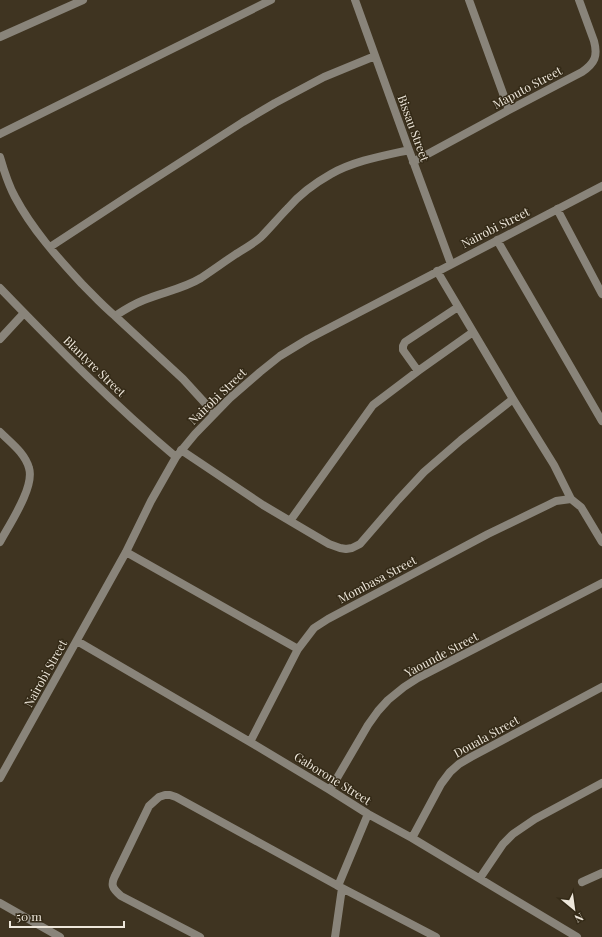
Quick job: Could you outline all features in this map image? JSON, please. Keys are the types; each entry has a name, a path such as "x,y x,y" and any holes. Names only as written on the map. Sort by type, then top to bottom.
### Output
{"street":[{"path":"0,37 83,0"},
{"path":"0,134 271,0"},
{"name":"Bissau Street","path":"355,0 451,264"},
{"path":"469,0 509,110"},
{"name":"Maputo Street","path":"414,162 582,72 592,64 595,59 596,47 579,0"},
{"path":"50,247 269,107 324,77 375,56"},
{"path":"115,316 133,305 198,280 261,237 301,195 317,182 332,173 354,164 409,150"},
{"path":"0,157 7,179 26,214 50,247 74,276 104,307 183,379 214,413"},
{"name":"Nairobi Street","path":"0,778 126,552 151,501 179,454 214,413 280,356 308,339 602,186"},
{"path":"557,209 602,294"},
{"path":"497,240 602,421"},
{"path":"437,271 554,465 571,499 581,507 602,542"},
{"name":"Blantyre Street","path":"0,288 124,411 179,454 290,521 334,546 346,549 356,547 364,541 398,500 424,472 461,440 513,399"},
{"path":"418,371 403,350 405,342 458,307"},
{"path":"0,339 24,313"},
{"path":"290,521 373,405 473,332"},
{"path":"0,432 22,454 30,469 30,482 24,498 0,542"},
{"name":"Mombasa Street","path":"250,742 298,649 314,628 328,619 488,534 556,501 571,499"},
{"path":"126,552 298,649"},
{"name":"Yaounde Street","path":"330,790 368,725 388,700 404,687 418,678 602,583"},
{"name":"Gaborone Street","path":"76,641 250,742 368,814 480,878 577,937"},
{"name":"Douala Street","path":"412,838 441,784 454,768 471,757 602,687"},
{"path":"480,878 503,844 513,834 535,818 602,783"},
{"path":"200,937 121,896 112,884 113,879 149,806 159,797 165,795 176,797 340,887 436,937"},
{"path":"335,937 340,887 368,814"},
{"path":"582,882 602,873"},
{"path":"0,903 57,936"}]}
